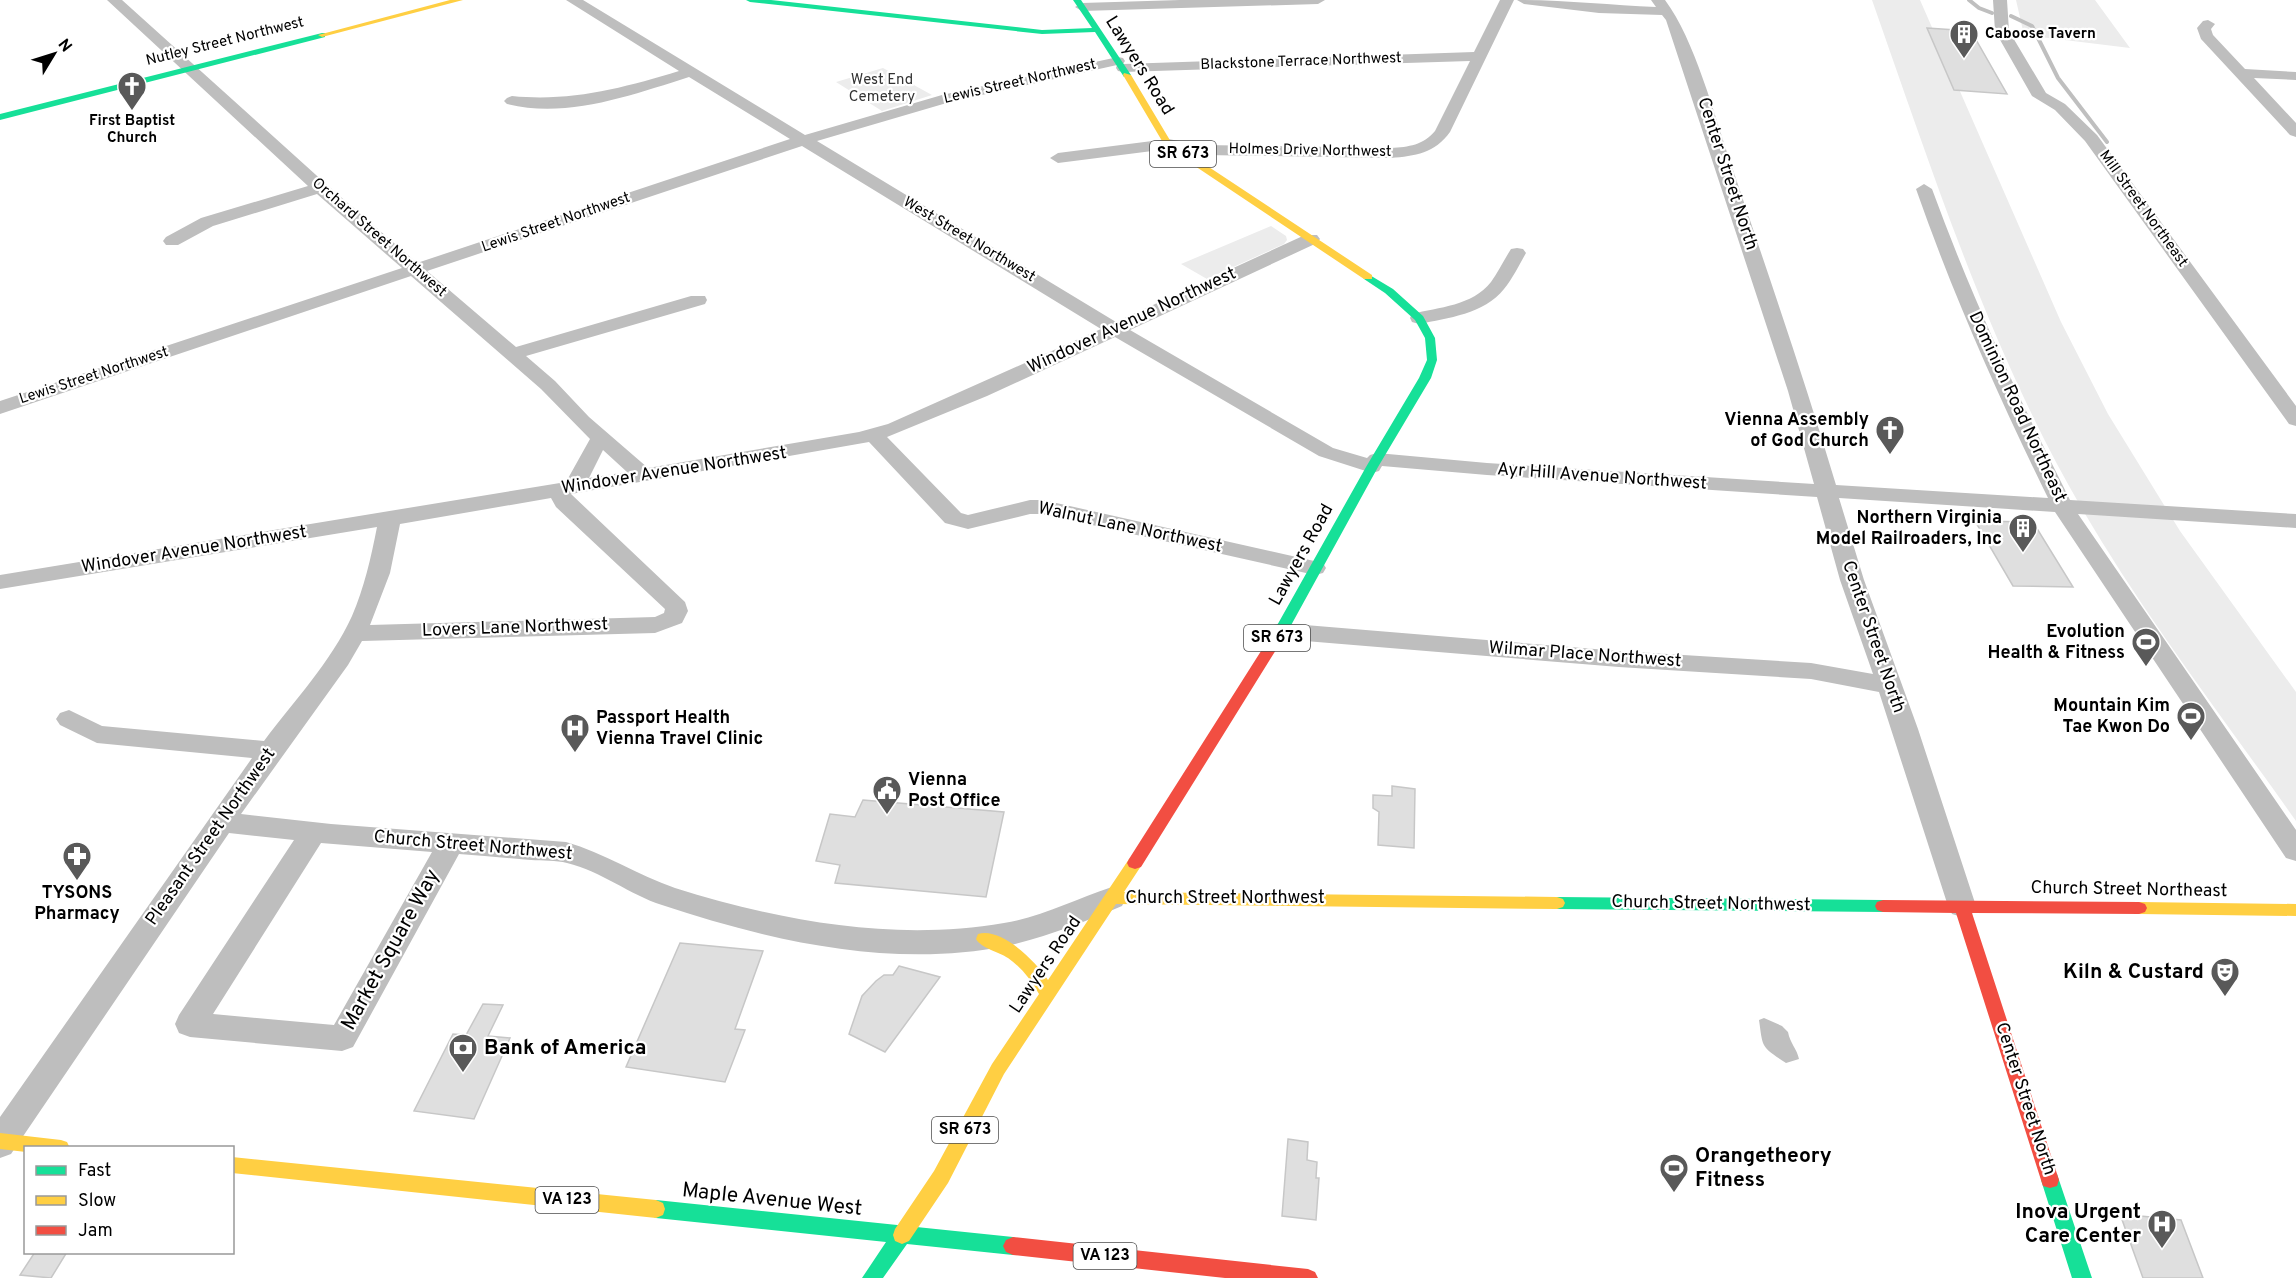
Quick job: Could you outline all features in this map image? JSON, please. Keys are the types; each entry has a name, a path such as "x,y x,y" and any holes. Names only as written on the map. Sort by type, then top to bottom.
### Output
{"main road":[{"name":"Nutley Street Northwest","path":"0,117 459,0"},
{"path":"750,0 1042,32 1095,30"},
{"name":"Lawyers Road","path":"872,1278 941,1177 998,1069 1170,810 1281,631 1425,378 1432,360 1430,338 1419,318 1389,291 1168,144 1156,128 1120,64 1095,30 1080,4"},
{"name":"Church Street Northwest","path":"1112,898 1962,906"},
{"name":"Church Street Northeast","path":"1962,906 2296,909"},
{"name":"Center Street North","path":"1962,906 2082,1278"},
{"path":"984,939 1012,950 1029,963 1048,994"},
{"path":"1,1142 41,1146"},
{"name":"Maple Avenue West","path":"234,1165 1308,1278"}],"street":[{"name":"Orchard Street Northwest","path":"114,0 320,188 513,354 644,476"},
{"name":"West Street Northwest","path":"573,0 1114,328 1326,452 1375,463"},
{"path":"1080,4 1318,0"},
{"name":"Holmes Drive Northwest","path":"1058,158 1168,144 1202,150 1391,153 1418,150 1436,141 1442,132 1507,0"},
{"path":"1524,0 1599,9 1662,6"},
{"name":"Mill Street Northeast","path":"2000,0 2002,31 2040,96 2060,107 2091,138 2296,420"},
{"name":"Center Street North","path":"1662,6 1673,20 1738,206 1798,391 1849,570 1905,729 1962,906"},
{"path":"2208,24 2204,28 2206,36 2296,132"},
{"name":"Blackstone Terrace Northwest","path":"1120,64 1479,56"},
{"name":"Lewis Street Northwest","path":"0,408 803,140 947,98 1120,64"},
{"path":"512,101 545,105 576,103 609,96 690,72"},
{"path":"2240,73 2296,76"},
{"path":"172,241 207,222 320,188"},
{"name":"Dominion Road Northeast","path":"1924,189 1944,245 2012,404 2063,507 2119,593 2296,851"},
{"name":"Windover Avenue Northwest","path":"0,582 390,519 874,435 980,392 1114,328 1311,239"},
{"path":"1419,318 1462,308 1486,296 1496,286 1517,253"},
{"path":"513,354 699,300"},
{"name":"Walnut Lane Northwest","path":"874,435 953,518 960,522 1030,507 1043,507 1315,568"},
{"path":"566,489 601,438"},
{"name":"Ayr Hill Avenue Northwest","path":"1375,463 2296,521"},
{"name":"Lovers Lane Northwest","path":"355,633 655,625 673,619 677,614 677,607 564,502 566,489"},
{"name":"Pleasant Street Northwest","path":"1,1142 271,751 339,659 363,617 379,573 390,519"},
{"name":"Wilmar Place Northwest","path":"1281,631 1619,659 1812,671 1888,685"},
{"path":"69,720 97,734 271,751"},
{"name":"Church Street Northwest","path":"223,822 314,832 566,852 584,857 626,879 669,897 783,928 834,937 933,942 984,939 1026,931 1065,920 1112,898"},
{"name":"Market Square Way","path":"314,832 190,1024 342,1038 451,843"}],"green space":[{"path":"1872,0 1920,0 2061,322 2108,414 2180,531 2296,692 2296,821 2140,602 2083,511 2057,464 2029,408 1979,294 1934,177"},
{"path":"2016,0 2095,0 2130,48 2024,35"},
{"name":"West End Cemetery","path":"883,68 932,95 882,111 836,82"},
{"path":"1271,226 1286,236 1287,240 1284,244 1207,279 1181,264"}],"shaded area":[{"path":"1764,1018 1782,1026 1788,1032 1799,1059 1786,1063 1767,1049 1762,1041 1759,1020"}],"building":[{"name":"Caboose Tavern","path":"1927,28 1971,31 2007,94 1954,90"},
{"name":"Northern Virginia Model Railroaders, Inc","path":"1975,521 2033,522 2073,587 2013,586"},
{"path":"1392,786 1415,789 1414,848 1378,845 1379,812 1373,808 1373,795 1392,796"},
{"name":"Vienna Post Office","path":"863,800 1004,812 986,897 835,883 840,865 816,861 830,814 855,817"},
{"path":"680,943 763,951 735,1029 745,1030 725,1082 626,1067"},
{"path":"899,966 940,977 885,1052 849,1034 862,996 884,975 893,975"},
{"name":"Bank of America","path":"483,1004 503,1005 488,1036 510,1038 474,1119 414,1111 453,1034 466,1035"},
{"path":"1288,1139 1308,1142 1307,1160 1317,1162 1316,1178 1319,1178 1316,1220 1282,1216"},
{"name":"Inova Urgent Care Center","path":"2120,1214 2181,1220 2203,1278 2143,1278"},
{"path":"34,1254 66,1254 51,1278 20,1275"}],"waterway":[{"path":"1969,0 1979,8 1992,13"},
{"path":"2011,16 2032,26 2058,78 2107,142"}],"traffic: fast":[{"path":"750,0 1042,32 1095,30"},
{"path":"1077,0 1127,75"},
{"path":"0,117 322,35"},
{"path":"1282,629 1372,467 1425,378 1432,360 1430,338 1419,318 1389,291 1368,277"},
{"path":"1557,903 1883,906"},
{"path":"2050,1180 2082,1278"},
{"path":"656,1209 1013,1246"},
{"path":"872,1278 902,1235"}],"traffic: slow":[{"path":"322,35 459,0"},
{"path":"1127,75 1168,144 1368,277"},
{"path":"902,1235 941,1177 998,1069 1135,863"},
{"path":"1112,898 1557,903"},
{"path":"2139,908 2296,910"},
{"path":"984,939 1005,948 1022,959 1048,994"},
{"path":"0,1141 44,1146"},
{"path":"234,1165 656,1209"}],"traffic: jam":[{"path":"1135,863 1282,629"},
{"path":"1883,906 2139,908"},
{"path":"1962,906 2050,1180"},
{"path":"1013,1246 1308,1278"}],"place":[{"name":"Caboose Tavern","path":"1964,60"},
{"name":"First Baptist Church","path":"132,112"},
{"name":"Vienna Assembly of God Church","path":"1890,456"},
{"name":"Northern Virginia Model Railroaders, Inc","path":"2023,554"},
{"name":"Evolution Health & Fitness","path":"2146,668"},
{"name":"Mountain Kim Tae Kwon Do","path":"2191,742"},
{"name":"Passport Health Vienna Travel Clinic","path":"575,754"},
{"name":"Vienna Post Office","path":"887,816"},
{"name":"TYSONS Pharmacy","path":"77,882"},
{"name":"Kiln & Custard","path":"2225,998"},
{"name":"Bank of America","path":"463,1074"},
{"name":"Orangetheory Fitness","path":"1674,1194"},
{"name":"Inova Urgent Care Center","path":"2162,1250"}]}
